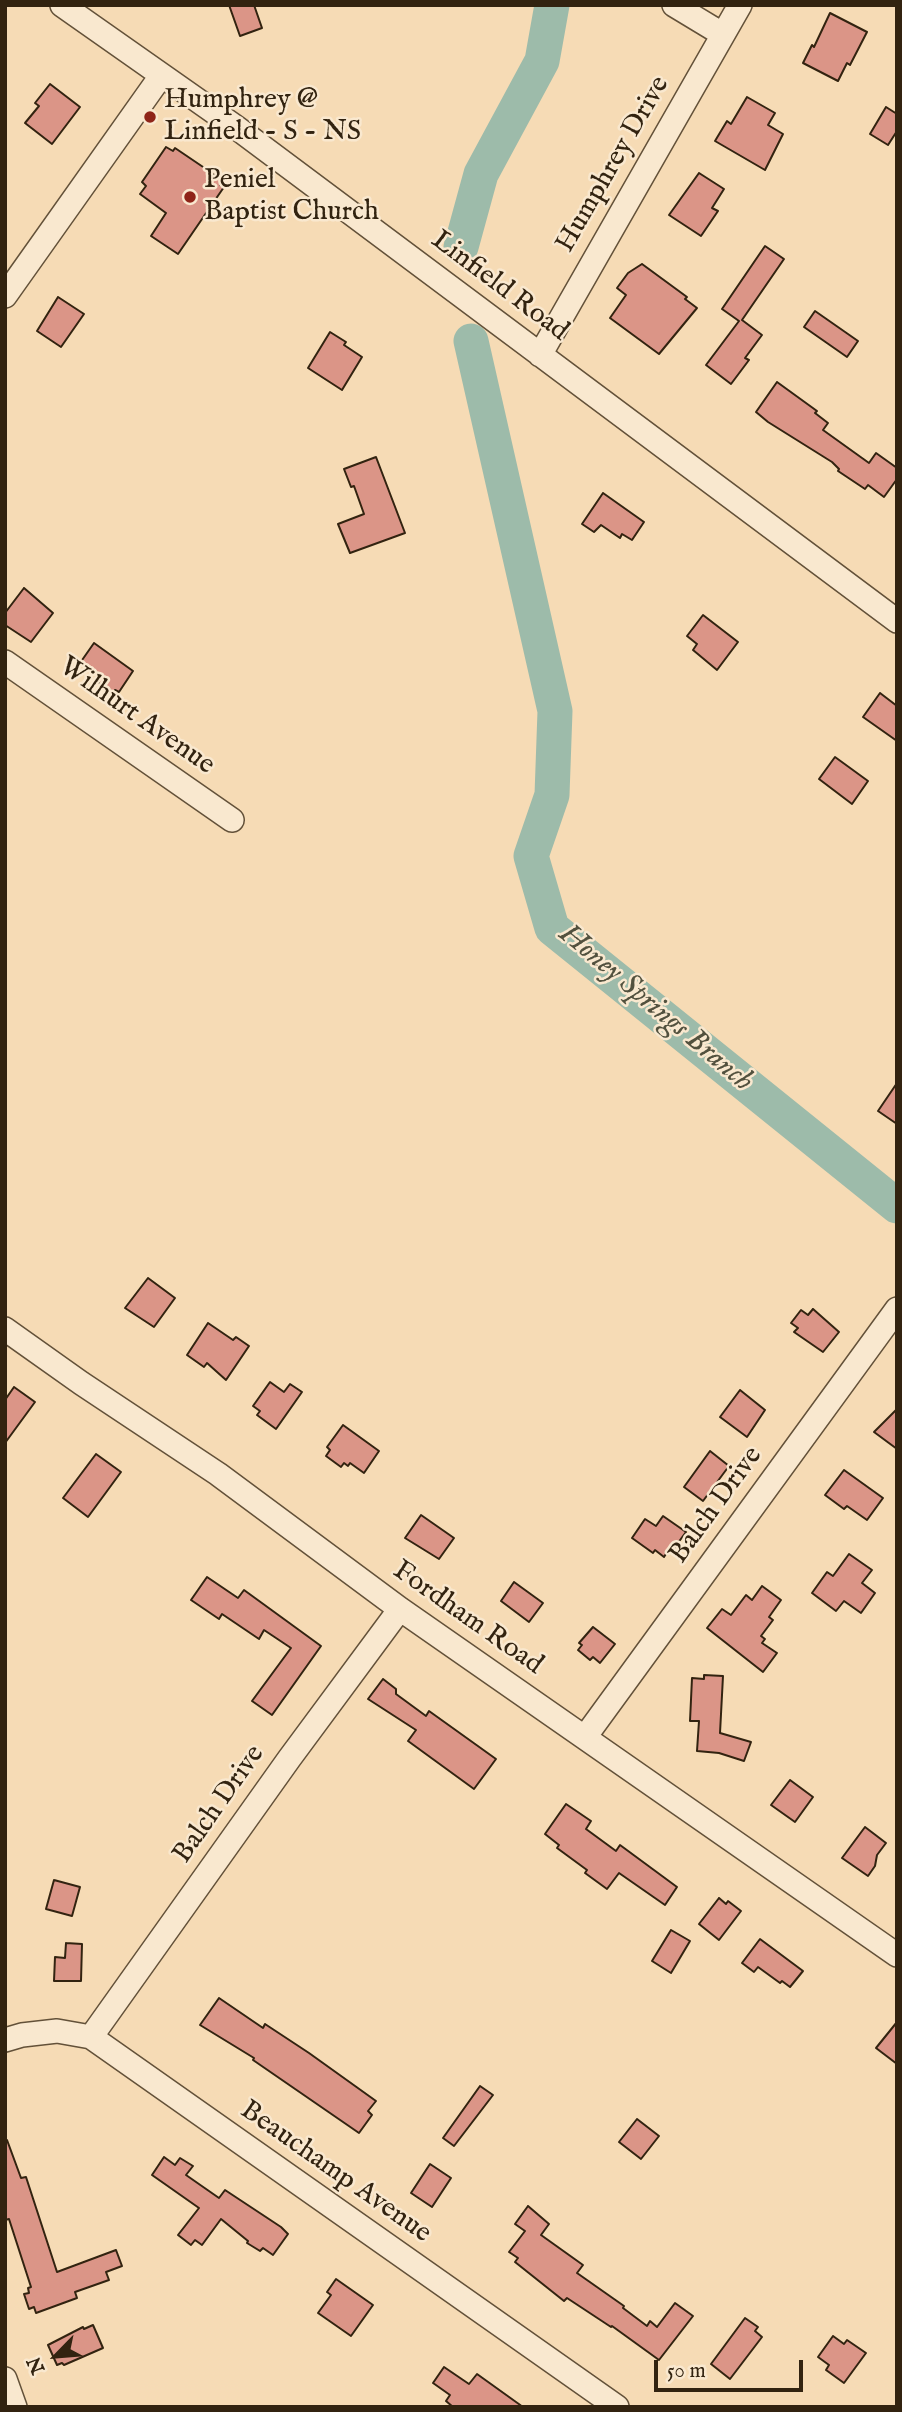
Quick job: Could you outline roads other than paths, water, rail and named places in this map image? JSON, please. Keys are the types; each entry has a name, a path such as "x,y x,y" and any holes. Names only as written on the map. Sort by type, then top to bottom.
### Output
{"street":[{"name":"Linfield Road","path":"62,5 237,128 897,621"},
{"path":"674,5 722,34"},
{"name":"Humphrey Drive","path":"540,355 740,5"},
{"path":"5,296 161,76"},
{"name":"Wilhurt Avenue","path":"5,662 232,820"},
{"name":"Balch Drive","path":"585,1737 897,1309"},
{"name":"Fordham Road","path":"5,1329 218,1474 400,1609 897,1955"},
{"name":"Balch Drive","path":"91,2037 289,1759 400,1609"},
{"name":"Beauchamp Avenue","path":"5,2040 57,2031 91,2037 617,2407"},
{"path":"5,2379 15,2407"}],"waterway":[{"name":"Honey Springs Branch","path":"461,247 481,174 542,61 552,5"},
{"name":"Honey Springs Branch","path":"471,341 555,711 552,795 531,856 552,928 897,1206"}],"place":[{"name":"Humphrey @ Linfield - S - NS","path":"150,117"},
{"name":"Peniel Baptist Church","path":"190,197"}]}
